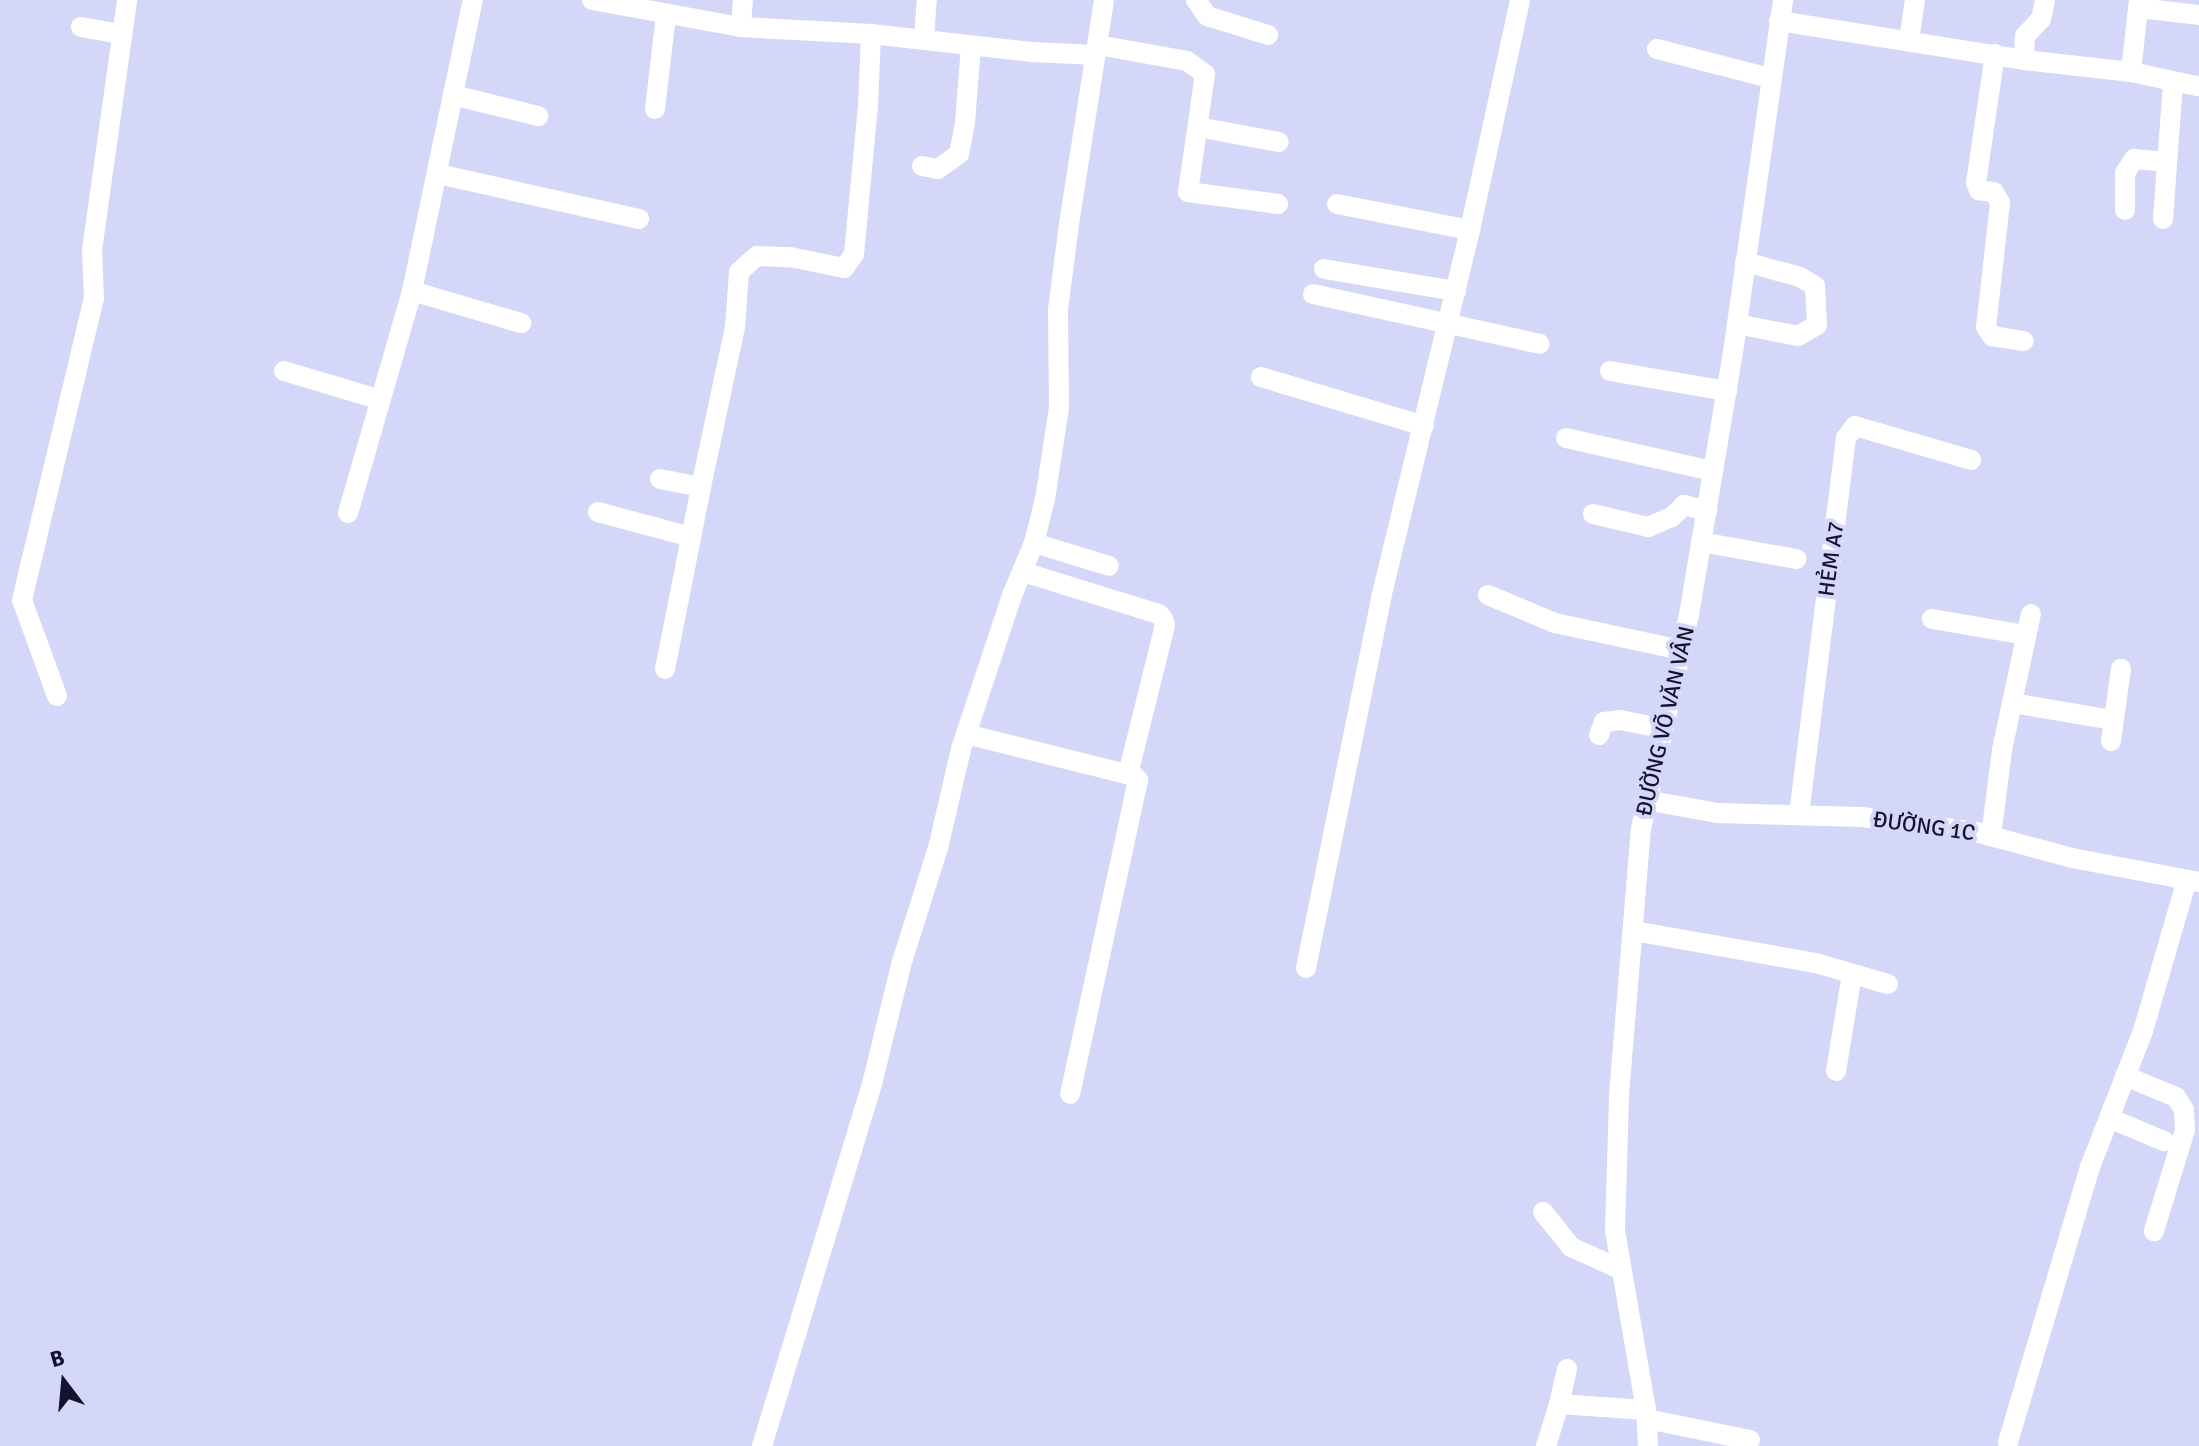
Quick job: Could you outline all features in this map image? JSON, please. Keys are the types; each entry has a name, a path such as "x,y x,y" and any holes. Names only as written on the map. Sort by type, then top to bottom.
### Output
{"street":[{"path":"57,696 22,600 94,298 92,250 113,115 114,73 127,0"},
{"path":"348,513 412,291 473,0"},
{"path":"592,0 741,27 871,34 971,45 1097,50 1187,61 1205,74 1188,192 1278,204"},
{"path":"741,27 743,0"},
{"path":"924,39 927,0"},
{"path":"762,1446 873,1080 901,965 938,848 966,734 1034,543 1055,450 1061,369 1058,310 1104,0"},
{"path":"1196,0 1207,16 1268,35"},
{"path":"1306,968 1381,598 1456,291 1520,0"},
{"name":"ĐƯỜNG VÕ VĂN VÂN","path":"1648,1446 1646,1414 1615,1231 1619,1095 1645,800 1681,650 1707,511 1783,0"},
{"path":"1909,40 1915,0"},
{"path":"2024,60 2025,36 2041,19 2045,0"},
{"path":"2131,72 2139,4 2199,15"},
{"path":"655,109 666,15"},
{"path":"1779,21 2024,60 2131,72 2197,86"},
{"path":"81,27 121,34"},
{"path":"665,669 735,327 739,272 757,256 790,257 844,268 854,254 868,106 871,34"},
{"path":"922,166 938,169 959,154 965,123 971,45"},
{"path":"1657,49 1770,78"},
{"path":"1995,54 1976,183 1979,190 1994,192 2000,203 1986,327 1992,336 2024,341"},
{"path":"2163,219 2173,82"},
{"path":"453,95 538,116"},
{"path":"1198,127 1279,142"},
{"path":"2125,210 2125,173 2134,159 2167,162"},
{"path":"438,174 639,219"},
{"path":"1337,204 1470,230"},
{"path":"1737,324 1798,336 1817,325 1815,286 1800,277 1745,262"},
{"path":"1324,269 1456,291"},
{"path":"412,291 521,323"},
{"path":"1313,294 1540,344"},
{"path":"284,371 381,400"},
{"path":"1610,371 1727,391"},
{"path":"1261,377 1424,426"},
{"name":"HẺM A7","path":"1799,815 1846,438 1855,426 1971,460"},
{"path":"1566,438 1713,471"},
{"path":"660,479 701,487"},
{"path":"1593,514 1648,527 1672,517 1684,505 1707,511"},
{"path":"598,512 691,537"},
{"path":"1701,542 1796,559"},
{"path":"1034,543 1109,566"},
{"path":"1023,572 1159,614 1163,619 1165,625 1128,775"},
{"path":"1488,595 1555,623 1681,650"},
{"path":"1991,836 2002,750 2031,614"},
{"path":"1932,619 2026,635"},
{"path":"2111,741 2121,669"},
{"path":"2012,703 2113,720"},
{"path":"1599,735 1604,722 1620,720 1661,728"},
{"path":"966,734 1138,780 1070,1094"},
{"name":"ĐƯỜNG 1C","path":"1645,800 1717,813 1862,817 1991,836 2072,858 2193,881"},
{"path":"2008,1442 2090,1167 2143,1031 2193,881"},
{"path":"1634,931 1758,951 1888,984"},
{"path":"1836,1071 1852,974"},
{"path":"2125,1076 2176,1097 2184,1110 2185,1130 2154,1231"},
{"path":"2109,1118 2164,1141"},
{"path":"1543,1212 1571,1247 1620,1269"},
{"path":"1546,1446 1567,1369"},
{"path":"1559,1404 1646,1414 1750,1440"}]}
